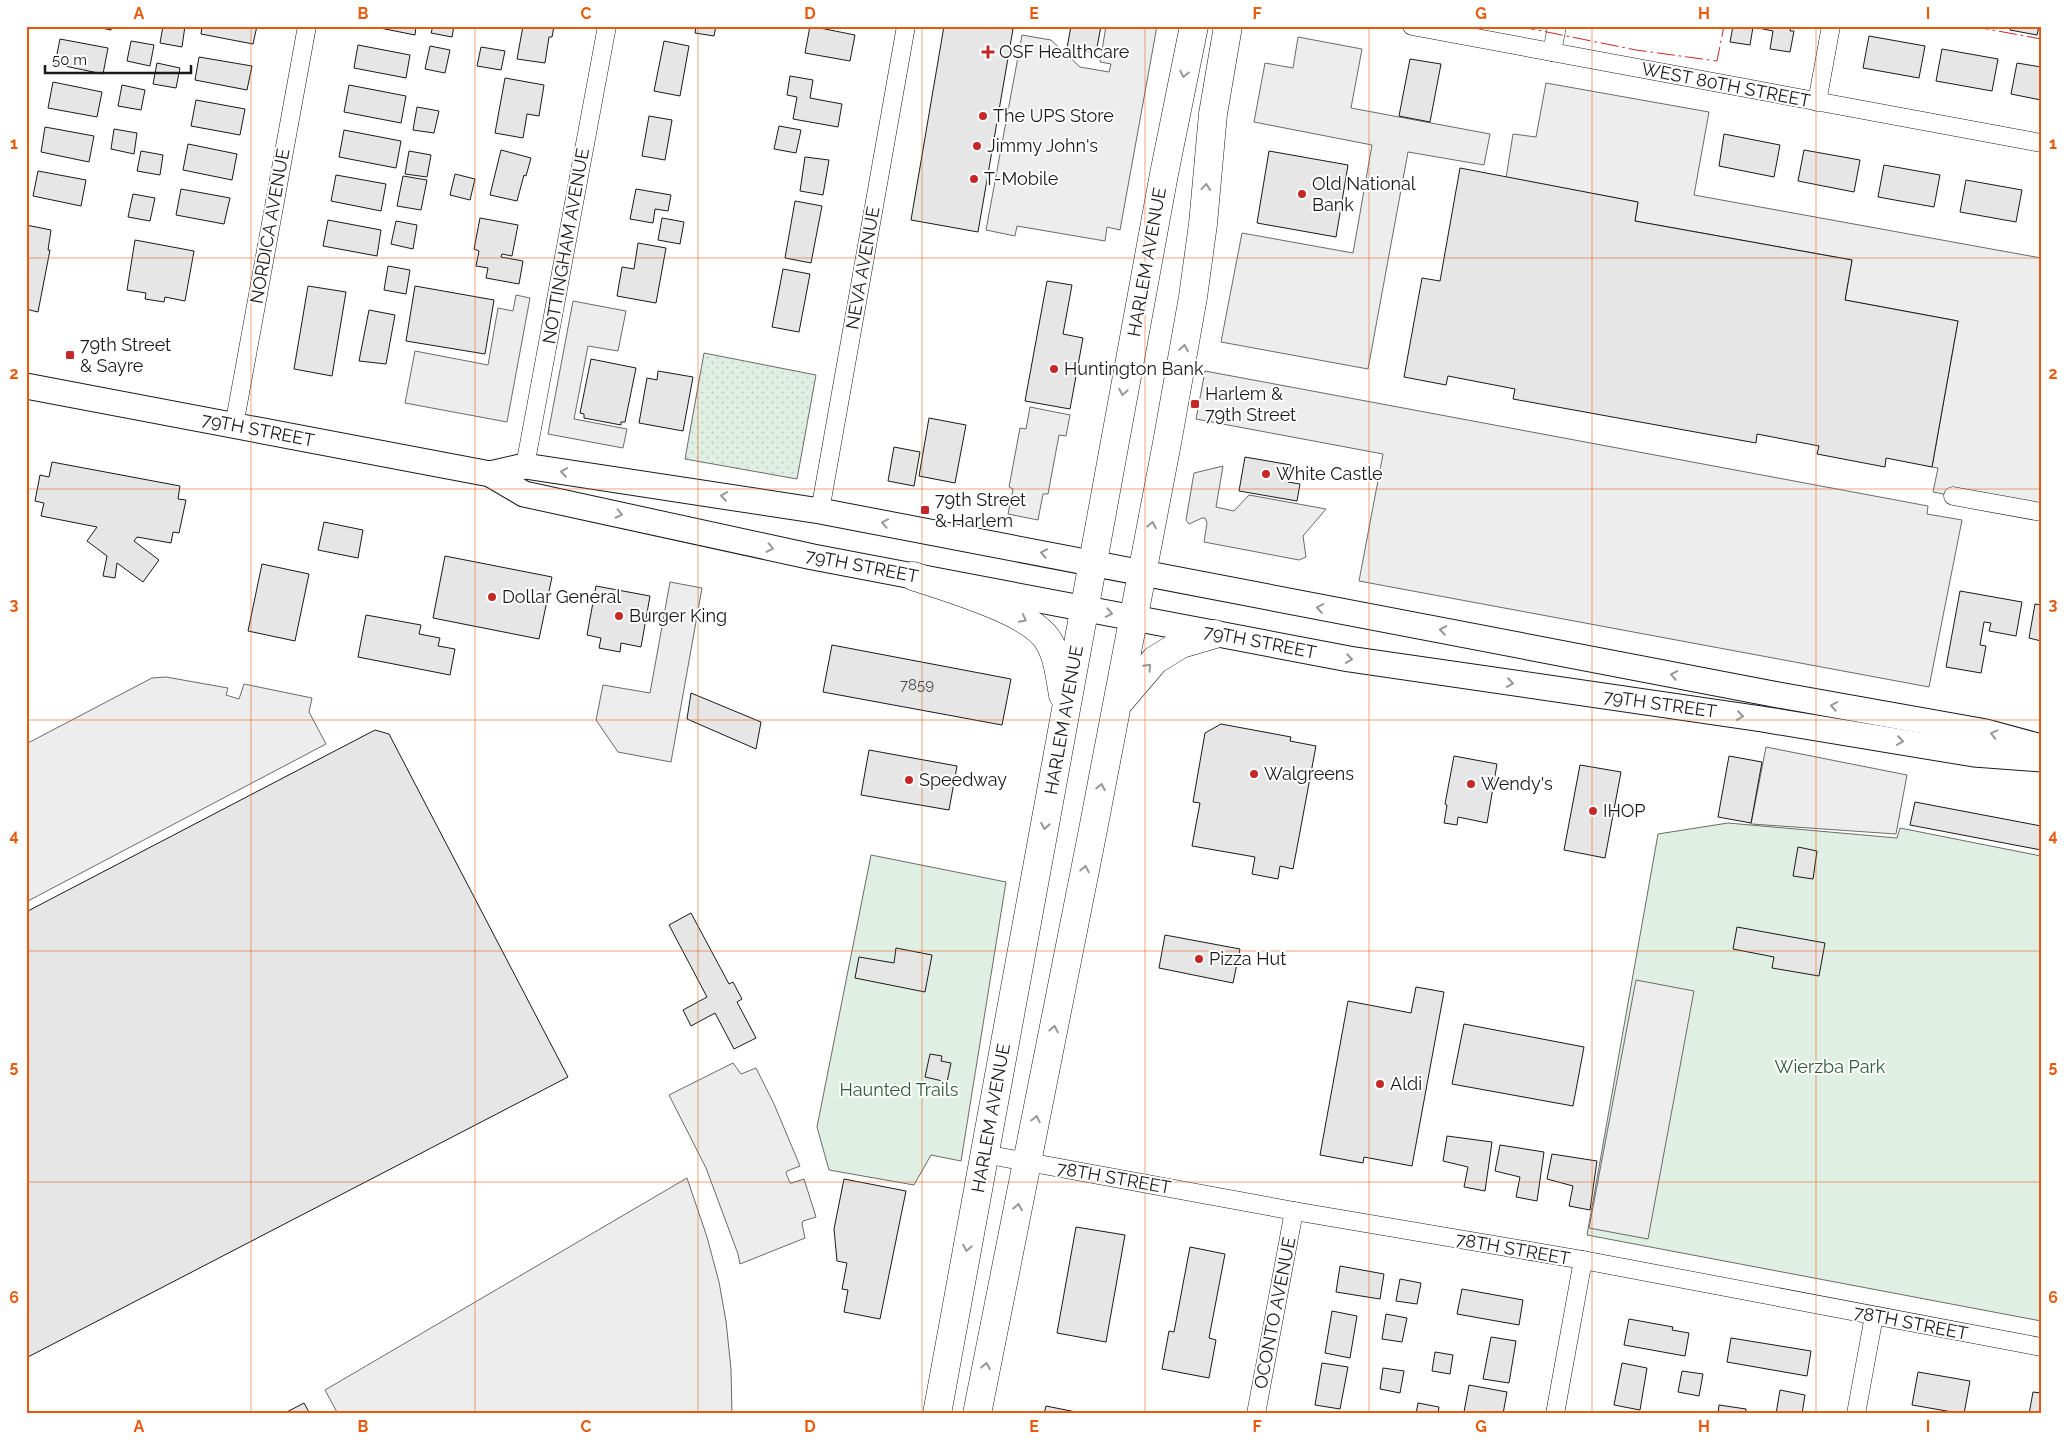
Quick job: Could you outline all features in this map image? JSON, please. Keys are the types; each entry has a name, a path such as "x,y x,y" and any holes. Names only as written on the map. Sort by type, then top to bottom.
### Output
{"main road":[{"name":"HARLEM AVENUE","path":"937,1414 1092,562 1164,174 1194,26"},
{"path":"977,1414 1143,573 1193,297 1203,224 1213,114 1228,26"},
{"name":"79TH STREET","path":"26,386 490,474 524,494 813,557 1348,659 1762,719 1974,754 2041,759"},
{"name":"79TH STREET","path":"490,474 525,466 820,510 1772,694 1986,732 2041,747"},
{"path":"913,576 999,608 1034,624 1050,643 1066,709"},
{"path":"1117,704 1154,660 1181,644 1215,634"}],"street":[{"name":"NORDICA AVENUE","path":"234,426 307,26"},
{"name":"NOTTINGHAM AVENUE","path":"525,466 606,26"},
{"name":"NEVA AVENUE","path":"820,510 906,26"},
{"name":"WEST 80TH STREET","path":"1412,26 2041,143"},
{"path":"1552,52 1557,26"},
{"path":"1818,102 1831,26"},
{"path":"1953,496 2041,512"},
{"name":"78TH STREET","path":"984,1154 1294,1211 1583,1260 2041,1347"},
{"name":"OCONTO AVENUE","path":"1256,1414 1294,1211"},
{"path":"1555,1414 1583,1260"},
{"path":"1856,1414 1874,1316"}],"green space":[{"path":"704,353 816,375 797,479 685,459"},
{"name":"Wierzba Park","path":"1728,823 1897,838 1900,828 2041,856 2041,1321 1587,1235 1658,834"},
{"name":"Haunted Trails","path":"871,855 1006,882 961,1161 931,1155 914,1185 829,1170 817,1127"}],"shaded area":[{"path":"1106,26 1157,26 1120,230 1107,227 1105,241 1017,226 1015,236 986,230 1022,35 1051,40 1080,67 1109,72 1111,64 1100,62"},
{"path":"1298,37 1362,49 1351,108 1490,134 1484,165 1408,152 1368,369 1221,342 1242,233 1353,253 1372,145 1254,122 1265,63 1293,68"},
{"path":"1546,83 1709,112 1694,195 2041,258 2041,512 1933,492 1938,468 1932,467 1958,321 1845,300 1852,260 1635,221 1638,202 1506,178 1513,134 1536,137"},
{"path":"516,295 530,298 507,422 405,403 415,351 488,365 498,308 513,311"},
{"path":"573,301 626,311 618,351 588,346 574,419 627,429 623,448 548,434"},
{"path":"1205,371 1928,506 1927,514 1962,520 1929,687 1359,581 1383,454 1196,419"},
{"path":"1030,407 1070,415 1066,436 1059,435 1048,494 1043,494 1038,520 1008,514 1013,489 1009,487 1020,428 1026,429"},
{"path":"1223,466 1216,507 1234,511 1249,495 1326,509 1303,536 1306,557 1299,560 1204,542 1207,523 1205,518 1189,524 1186,520 1194,473"},
{"path":"670,582 702,588 671,762 618,752 596,720 603,685 650,693"},
{"path":"166,677 228,688 226,695 239,699 244,684 312,698 309,712 326,744 26,902 26,744 152,678"},
{"path":"1766,747 1907,775 1896,834 1751,824"},
{"path":"1636,980 1694,991 1648,1239 1589,1228"},
{"path":"733,1063 741,1074 756,1068 774,1104 800,1166 787,1171 790,1183 804,1179 816,1217 803,1221 805,1238 740,1264 706,1168 669,1095"},
{"path":"687,1178 707,1237 719,1282 726,1321 731,1369 732,1414 338,1414 325,1390"}],"building":[{"path":"92,26 112,26 111,30"},
{"path":"163,26 185,26 182,47 160,43"},
{"path":"202,26 257,26 253,44 201,34"},
{"path":"370,26 416,26 415,35"},
{"path":"433,26 454,26 452,37 431,33"},
{"path":"523,26 554,26 552,37 549,37 545,63 517,59"},
{"path":"696,26 716,26 714,36 695,33"},
{"path":"810,26 855,35 850,61 805,53"},
{"path":"944,26 998,26 1013,29 978,232 911,220"},
{"path":"1071,26 1101,26 1096,53 1067,48"},
{"path":"1733,26 1791,26 1790,31 1794,31 1790,52 1770,49 1773,31 1753,27 1750,45 1730,42"},
{"path":"2011,26 2039,26 2037,35 2010,30"},
{"path":"1869,36 1925,46 1919,78 1863,68"},
{"path":"60,39 108,48 103,74 55,64"},
{"path":"131,41 154,45 150,66 127,61"},
{"path":"664,41 689,46 680,96 654,91"},
{"path":"358,45 410,55 406,78 354,68"},
{"path":"430,46 450,50 445,73 425,69"},
{"path":"481,47 505,51 501,70 477,66"},
{"path":"1942,49 1998,59 1992,91 1936,81"},
{"path":"199,57 252,66 247,90 195,80"},
{"path":"1410,59 1441,64 1430,122 1399,116"},
{"path":"157,63 180,68 176,88 153,84"},
{"path":"2017,63 2041,67 2041,100 2011,94"},
{"path":"790,76 813,80 810,98 842,104 838,127 793,119 797,97 787,95"},
{"path":"505,78 544,85 539,116 527,114 523,138 495,133"},
{"path":"53,82 102,92 97,117 48,108"},
{"path":"122,85 145,90 141,110 118,106"},
{"path":"349,85 406,96 401,123 344,112"},
{"path":"196,100 245,109 240,135 191,126"},
{"path":"417,107 439,111 434,133 413,130"},
{"path":"649,116 672,120 665,160 642,156"},
{"path":"779,126 801,130 796,153 774,149"},
{"path":"45,127 94,136 89,162 41,152"},
{"path":"114,129 137,133 134,154 111,149"},
{"path":"344,130 401,141 396,168 339,157"},
{"path":"1724,134 1780,145 1774,177 1719,166"},
{"path":"188,144 237,154 232,180 183,170"},
{"path":"501,150 531,158 517,201 490,195"},
{"path":"1804,150 1860,160 1854,192 1798,181"},
{"path":"141,151 163,155 160,175 137,171"},
{"path":"409,151 431,155 427,177 405,174"},
{"name":"Old National Bank","path":"1269,151 1348,165 1336,237 1257,223"},
{"path":"805,157 829,160 823,195 800,191"},
{"path":"1884,165 1940,175 1934,207 1878,197"},
{"path":"1460,168 1638,202 1635,221 1852,260 1845,300 1958,321 1932,467 1886,458 1885,467 1817,454 1819,446 1757,434 1756,443 1513,399 1515,389 1448,376 1446,385 1404,377 1422,278 1440,281"},
{"path":"38,171 86,180 81,206 33,196"},
{"path":"455,174 475,179 470,200 450,195"},
{"path":"336,175 386,184 381,211 331,201"},
{"path":"403,176 427,180 421,210 397,206"},
{"path":"1966,180 2022,190 2016,222 1960,212"},
{"path":"181,189 230,198 224,224 176,215"},
{"path":"636,189 671,195 668,211 655,209 653,223 630,219"},
{"path":"133,194 155,198 150,221 128,217"},
{"path":"795,201 822,206 811,263 785,258"},
{"path":"480,218 518,225 512,256 502,254 501,257 523,261 519,284 486,278 488,268 476,266 479,251 474,249"},
{"path":"662,218 684,222 680,244 658,240"},
{"path":"328,220 381,230 377,256 323,246"},
{"path":"396,221 417,225 413,249 391,244"},
{"path":"26,225 51,230 48,250 50,250 38,312 26,309"},
{"path":"135,240 194,251 185,301 165,297 164,302 145,299 146,293 127,290"},
{"path":"638,243 666,248 656,303 617,296 622,267 634,269"},
{"path":"388,266 410,270 406,294 384,290"},
{"path":"783,269 810,274 799,332 772,327"},
{"name":"Huntington Bank","path":"1047,281 1072,285 1063,334 1083,338 1070,409 1025,401"},
{"path":"308,286 346,292 332,376 294,369"},
{"path":"415,286 494,300 485,354 406,341"},
{"path":"369,310 395,315 386,364 359,361"},
{"path":"591,359 636,368 625,422 621,422 621,425 584,418 584,414 580,413"},
{"path":"658,371 693,377 683,431 639,423 647,378 657,380"},
{"path":"929,418 966,425 955,483 919,476"},
{"path":"894,447 920,452 914,486 888,481"},
{"name":"White Castle","path":"1245,457 1291,465 1288,482 1300,484 1297,501 1239,491"},
{"path":"52,462 180,486 178,499 186,500 179,533 173,532 171,543 137,537 134,541 159,560 143,582 117,563 115,578 103,576 107,556 87,541 97,527 41,516 44,503 35,501 40,475 49,477"},
{"path":"324,522 363,530 358,558 318,550"},
{"name":"Dollar General","path":"445,556 552,577 539,639 433,618"},
{"path":"262,564 309,574 295,641 248,631"},
{"name":"Burger King","path":"596,586 650,596 641,647 621,643 620,652 599,648 601,638 587,635"},
{"path":"1960,591 2022,602 2016,636 1989,631 1991,623 1984,622 1980,645 1986,646 1981,673 1946,667"},
{"path":"2035,604 2041,605 2041,641 2029,638"},
{"path":"366,615 421,625 419,634 440,638 438,646 455,649 450,675 358,657"},
{"name":"Speedway","path":"832,645 1011,679 1002,725 823,692"},
{"path":"691,693 761,722 756,749 687,719"},
{"name":"Walgreens","path":"1221,724 1291,737 1290,741 1316,746 1293,869 1280,866 1278,879 1252,874 1255,857 1192,846 1200,803 1193,802 1205,733"},
{"path":"375,730 389,734 568,1077 26,1358 26,912"},
{"name":"Speedway","path":"869,750 957,766 949,810 861,795"},
{"name":"Wendy's","path":"1454,756 1497,764 1487,823 1458,817 1457,825 1444,823 1447,805 1445,804"},
{"path":"1729,756 1762,762 1751,823 1718,817"},
{"name":"IHOP","path":"1580,765 1621,772 1605,858 1564,850"},
{"path":"1915,802 2041,826 2041,850 1910,825"},
{"path":"1798,847 1817,851 1813,879 1793,876"},
{"path":"691,913 729,984 733,982 742,999 737,1002 756,1038 734,1049 715,1013 691,1026 683,1010 707,997 669,925"},
{"path":"1737,927 1825,943 1819,976 1772,968 1774,957 1733,949"},
{"name":"Pizza Hut","path":"1165,935 1240,949 1233,983 1159,968"},
{"path":"896,948 932,955 925,992 855,978 859,957 894,963"},
{"name":"Aldi","path":"1416,987 1444,992 1412,1166 1364,1157 1363,1163 1320,1155 1348,1001 1411,1013"},
{"path":"1464,1024 1584,1047 1573,1106 1452,1084"},
{"path":"930,1054 942,1056 941,1061 951,1063 947,1082 925,1077"},
{"path":"1447,1136 1492,1142 1485,1191 1464,1187 1468,1167 1443,1161"},
{"path":"1500,1145 1544,1152 1537,1201 1516,1197 1520,1177 1495,1171"},
{"path":"1552,1154 1597,1161 1590,1210 1569,1206 1573,1186 1547,1179"},
{"path":"844,1179 906,1191 880,1319 844,1312 848,1290 842,1289 847,1263 837,1261 834,1229"},
{"path":"1076,1227 1125,1235 1106,1342 1057,1333"},
{"path":"1190,1247 1225,1254 1209,1338 1216,1340 1209,1378 1162,1369 1169,1331 1174,1332"},
{"path":"1340,1266 1384,1274 1380,1299 1336,1292"},
{"path":"1400,1279 1421,1283 1417,1304 1396,1301"},
{"path":"1462,1289 1523,1300 1519,1325 1457,1314"},
{"path":"1332,1311 1357,1316 1350,1358 1325,1353"},
{"path":"1386,1314 1407,1318 1402,1342 1382,1339"},
{"path":"1629,1319 1673,1327 1672,1330 1689,1333 1685,1356 1624,1345"},
{"path":"1491,1337 1516,1341 1509,1383 1483,1379"},
{"path":"1731,1338 1811,1351 1807,1376 1727,1362"},
{"path":"1435,1352 1453,1355 1450,1374 1432,1371"},
{"path":"1322,1363 1348,1367 1340,1409 1315,1405"},
{"path":"1622,1363 1647,1368 1640,1410 1614,1405"},
{"path":"1383,1368 1404,1371 1400,1393 1380,1389"},
{"path":"1682,1371 1703,1374 1699,1396 1678,1392"},
{"path":"1918,1372 1970,1381 1964,1414 1912,1405"},
{"path":"1469,1385 1507,1392 1503,1414 1464,1412"},
{"path":"1780,1390 1805,1395 1802,1414 1776,1414"},
{"path":"2033,1392 2041,1393 2041,1414 2029,1414"},
{"path":"304,1403 310,1414 283,1414"},
{"path":"1418,1403 1439,1407 1438,1414 1416,1414"},
{"path":"1719,1405 1746,1409 1746,1414 1718,1414"},
{"path":"1046,1406 1086,1414 1044,1414"}],"power":[{"path":"1517,26 1636,50 1717,61 1724,26"},
{"path":"1971,26 2041,39"}],"place":[{"name":"OSF Healthcare","path":"988,52"},
{"name":"The UPS Store","path":"983,116"},
{"name":"Jimmy John's","path":"977,146"},
{"name":"T-Mobile","path":"974,179"},
{"name":"Old National Bank","path":"1302,194"},
{"name":"79th Street & Sayre","path":"70,355"},
{"name":"Huntington Bank","path":"1054,369"},
{"name":"Harlem & 79th Street","path":"1195,404"},
{"name":"White Castle","path":"1266,474"},
{"name":"79th Street & Harlem","path":"925,510"},
{"name":"Dollar General","path":"492,597"},
{"name":"Burger King","path":"619,616"},
{"name":"Walgreens","path":"1254,774"},
{"name":"Speedway","path":"909,780"},
{"name":"Wendy's","path":"1471,784"},
{"name":"IHOP","path":"1593,811"},
{"name":"Pizza Hut","path":"1199,959"},
{"name":"Aldi","path":"1380,1084"}]}
